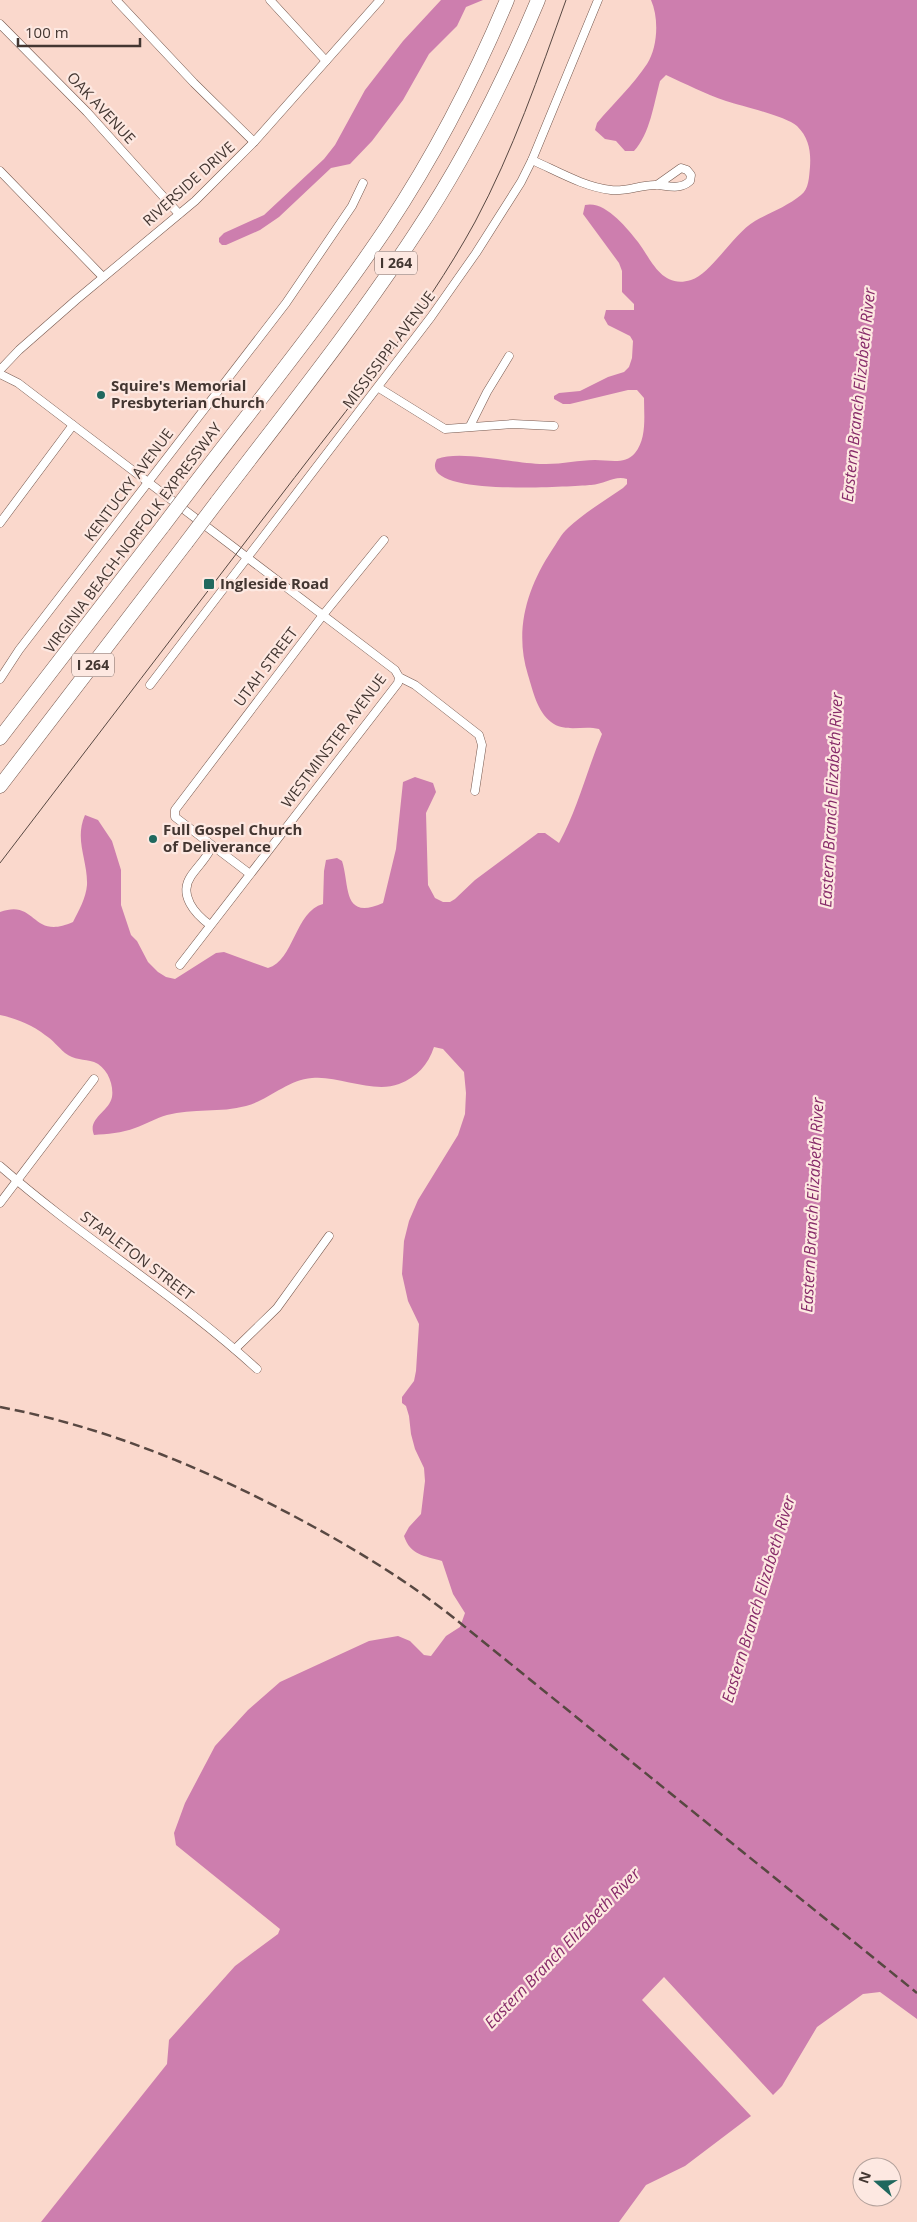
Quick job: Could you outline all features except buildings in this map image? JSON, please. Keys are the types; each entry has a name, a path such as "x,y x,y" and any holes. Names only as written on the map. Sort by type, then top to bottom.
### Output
{"highway":[{"name":"VIRGINIA BEACH-NORFOLK EXPRESSWAY","path":"0,738 334,301 387,226 448,126 507,0"},
{"name":"I 264","path":"0,786 354,322 416,233 468,146 496,93 538,0"}],"street":[{"path":"116,0 194,83 254,142"},
{"path":"270,0 326,61"},
{"name":"RIVERSIDE DRIVE","path":"0,372 19,350 179,214 254,142 380,0"},
{"name":"MISSISSIPPI AVENUE","path":"150,685 378,388 476,253 521,182 532,160 598,0"},
{"name":"OAK AVENUE","path":"0,24 87,112 179,214"},
{"path":"532,160 586,183 610,190 626,190 657,185"},
{"path":"0,171 103,278"},
{"name":"KENTUCKY AVENUE","path":"0,679 19,650 286,303 352,206 362,183"},
{"path":"470,426 487,392 509,356"},
{"path":"0,372 18,383 149,482 395,670 399,677 415,685 479,735 482,746 475,791"},
{"path":"378,388 445,429 454,430 470,426 554,426"},
{"path":"0,523 73,425"},
{"name":"UTAH STREET","path":"208,842 175,817 174,814 186,795 323,615 384,540"},
{"name":"WESTMINSTER AVENUE","path":"180,965 398,683 399,677"},
{"path":"208,842 250,874"},
{"path":"208,842 210,850 190,877 186,891 191,907 210,925"},
{"path":"0,1203 94,1079"},
{"name":"STAPLETON STREET","path":"0,1166 88,1237 184,1307 257,1369"},
{"path":"235,1349 277,1308 329,1236"}],"water":[{"path":"441,0 483,0 466,7 457,26 429,54 403,100 372,141 350,164 331,168 279,217 260,230 222,245 219,242 219,238 224,233 264,215 324,159 335,145 365,90 403,41"},
{"name":"Eastern Branch Elizabeth River","path":"651,0 917,0 917,2019 880,1992 863,1994 817,2027 782,2086 773,2095 664,1977 642,2000 751,2116 685,2166 646,2185 619,2222 41,2222 167,2064 169,2040 235,1966 278,1934 280,1929 176,1845 174,1833 185,1803 215,1746 248,1710 280,1682 369,1641 398,1636 410,1641 424,1655 431,1656 446,1636 460,1627 465,1613 453,1594 442,1561 414,1551 404,1536 409,1527 421,1514 425,1481 424,1468 415,1449 411,1434 409,1416 406,1406 402,1403 402,1397 414,1381 419,1324 408,1301 402,1274 404,1241 409,1221 418,1200 458,1135 465,1114 466,1093 464,1072 443,1049 434,1047 429,1059 421,1070 399,1084 378,1087 333,1079 312,1078 294,1082 246,1106 177,1113 163,1116 125,1131 94,1135 93,1124 107,1107 112,1097 111,1082 103,1068 94,1062 68,1055 40,1031 18,1020 0,1015 0,912 12,909 21,910 49,926 59,926 73,922 84,899 87,885 81,842 82,824 85,815 98,820 112,841 121,870 121,905 131,935 137,941 148,962 158,972 166,977 175,979 216,953 224,952 268,968 277,964 284,956 306,916 314,908 323,904 326,860 337,858 342,861 350,898 354,904 360,908 383,903 396,849 403,782 415,777 433,783 436,792 426,813 428,885 435,898 443,902 450,902 455,899 475,880 538,833 545,833 559,843 572,816 602,734 599,729 568,728 556,725 542,712 534,694 524,658 522,642 525,610 543,564 563,533 594,507 623,488 627,484 627,479 618,478 591,485 557,487 472,485 449,480 437,471 437,459 448,456 475,456 546,464 589,460 616,461 631,457 639,447 644,427 644,398 637,390 628,390 570,404 563,404 554,399 554,396 559,393 580,391 608,377 624,372 629,367 632,358 633,341 630,336 608,325 604,318 606,310 634,310 634,304 622,292 622,271 619,263 583,214 585,205 600,207 615,216 638,242 659,272 672,281 681,282 691,280 707,270 739,235 755,221 801,195 807,186 810,167 808,145 804,135 791,122 718,98 666,75 660,81 648,127 634,151 625,151 616,141 605,139 595,130 597,123 636,79 651,57 655,41 656,24 654,7"}],"tram line":[{"path":"0,863 359,395 432,293 489,195 525,112 566,0"}],"railway":[{"path":"0,1407 82,1427 122,1440 201,1471 277,1507 368,1558 454,1618 917,1993"}],"place":[{"name":"Squire's Memorial Presbyterian Church","path":"101,395"},
{"name":"Ingleside Road","path":"209,584"},
{"name":"Full Gospel Church of Deliverance","path":"153,839"}]}
